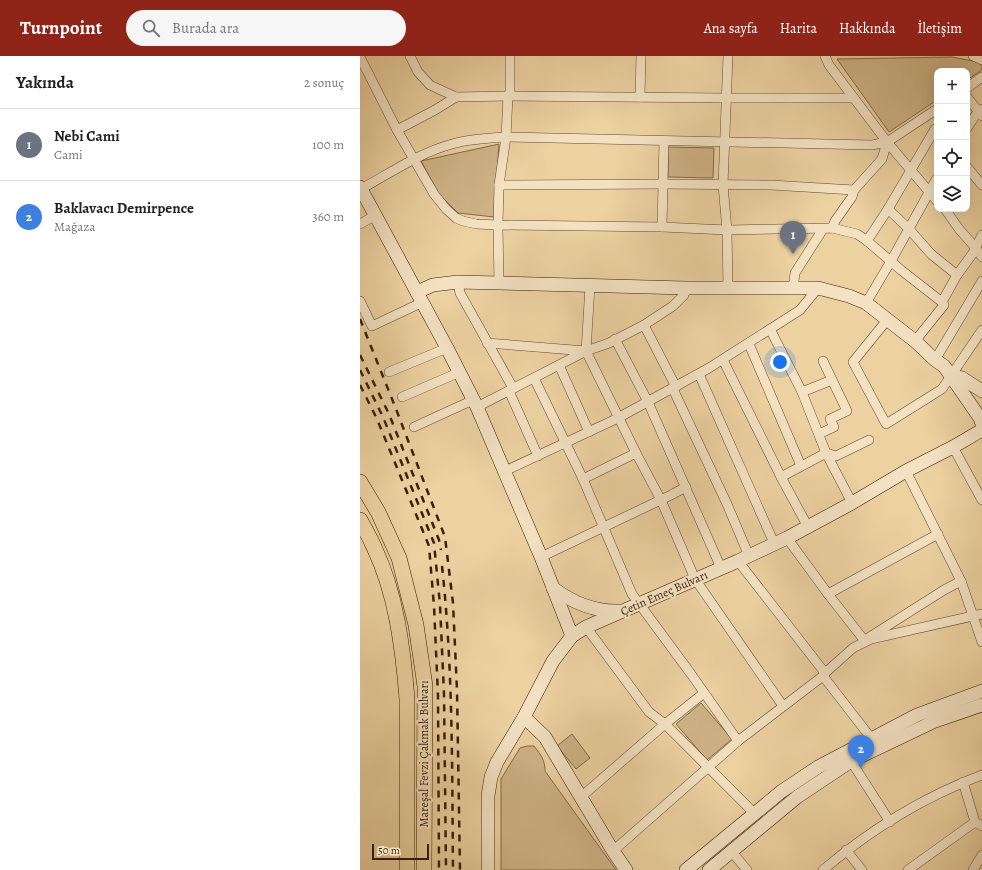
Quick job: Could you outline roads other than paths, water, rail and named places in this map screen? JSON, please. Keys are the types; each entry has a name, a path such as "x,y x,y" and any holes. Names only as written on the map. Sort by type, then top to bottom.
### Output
{"main road":[{"name":"Mareşal Fevzi Çakmak Bulvarı","path":"360,482 378,512 398,558 416,626 425,686 424,870"},
{"name":"Mareşal Fevzi Çakmak Bulvarı","path":"360,520 375,548 387,581 399,626 405,670 407,699 407,870"}],"street":[{"path":"410,56 418,72 430,85 456,97 854,98"},
{"path":"499,284 498,225 508,96 510,92 510,56"},
{"path":"640,98 641,56"},
{"path":"728,56 723,185 727,230 728,288"},
{"path":"825,56 829,65 887,142 934,198"},
{"path":"973,56 982,60"},
{"path":"360,57 397,130 434,194 446,209 456,218 476,224 498,225 662,227 727,230 832,228 857,234 942,302"},
{"path":"970,86 982,77"},
{"path":"397,130 456,97"},
{"path":"970,100 981,113 970,125"},
{"path":"572,636 541,557 475,403 460,372 361,188 414,158 451,144 476,139 506,136 872,145 887,142 934,111"},
{"path":"926,117 934,127"},
{"path":"867,241 934,133"},
{"path":"662,227 664,141"},
{"path":"832,228 835,221 852,197 854,190 882,159 887,142"},
{"path":"970,171 982,185"},
{"path":"866,303 934,183"},
{"path":"500,185 771,185 854,190"},
{"path":"888,209 909,229 931,254 957,275"},
{"path":"947,212 982,257"},
{"path":"360,224 376,216"},
{"path":"793,289 795,273 823,229"},
{"path":"915,341 944,305 942,302 982,236"},
{"path":"935,360 982,281"},
{"path":"458,282 460,293 511,390 538,456"},
{"path":"360,301 372,326 420,297 433,285 458,282 686,288 818,288 848,296 866,303 915,341 935,360 944,366 949,379 973,421 982,429"},
{"path":"590,286 586,351 660,500 695,580 783,706"},
{"path":"414,427 511,390 586,351 644,325 673,306 684,295 686,288"},
{"path":"505,471 618,418 699,374 749,344 800,310 818,288"},
{"path":"888,320 853,362 886,424 942,389 982,330"},
{"path":"644,325 675,388 727,504 743,559 871,738"},
{"path":"770,329 802,392 826,453 852,503"},
{"path":"615,339 648,402 722,568"},
{"path":"487,343 586,351"},
{"path":"749,344 801,466"},
{"path":"389,372 447,348"},
{"path":"722,360 808,527"},
{"path":"819,434 834,427 830,419 847,411 823,361"},
{"path":"560,365 589,432"},
{"path":"402,397 460,372"},
{"path":"699,374 774,543"},
{"path":"534,378 583,479 632,594 738,741"},
{"path":"949,379 962,378 982,391"},
{"path":"949,379 980,418 982,424"},
{"path":"802,392 832,380"},
{"name":"Çetin Emeç Bulvarı","path":"488,870 488,796 491,777 497,762 524,717 553,661 572,636 586,627 743,559 787,538 852,503 906,471 953,447 982,429"},
{"path":"781,477 826,453 836,456 869,440"},
{"path":"953,447 982,500"},
{"path":"583,479 636,453"},
{"path":"906,471 961,581 972,617 982,642"},
{"path":"541,557 686,487"},
{"path":"828,594 938,534"},
{"path":"787,538 864,640"},
{"path":"613,851 707,767 824,674 864,640 961,581"},
{"path":"553,588 568,599 599,610 612,612 624,611"},
{"path":"854,648 871,639 982,614"},
{"path":"586,627 649,712 665,724 754,813"},
{"path":"686,870 782,791 818,767 916,714 982,691"},
{"path":"581,797 665,724 704,693"},
{"path":"709,870 797,797 851,761 935,721 982,705"},
{"path":"524,717 545,736 613,851 626,870"},
{"path":"851,761 890,822"},
{"path":"823,870 846,850 890,822 939,793 982,775"},
{"path":"908,870 979,824 963,782"},
{"path":"846,850 862,870"},
{"path":"731,851 747,870"},
{"path":"973,870 982,855"}],"railway":[{"path":"360,319 445,537 453,603 457,690 460,870"},
{"path":"360,355 389,414 439,540 441,550"},
{"path":"360,370 383,417 434,543 440,605 444,694 446,870"},
{"path":"360,385 377,419 429,546 434,606 438,696 439,870"},
{"path":"442,566 446,604 450,680 453,870"}],"place":[{"name":"Nebi Cami","path":"793,254"},
{"name":"Baklavacı Demirpence","path":"861,768"}]}
